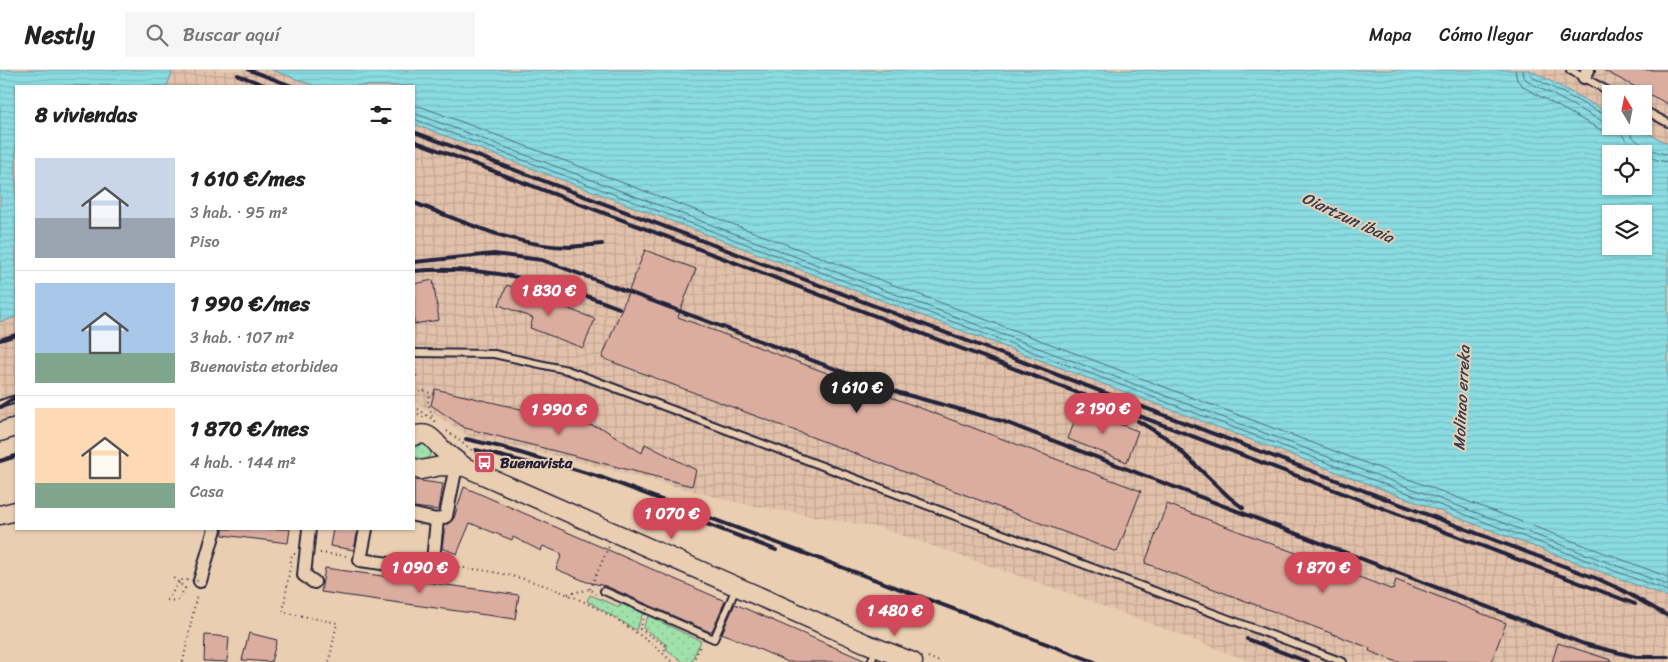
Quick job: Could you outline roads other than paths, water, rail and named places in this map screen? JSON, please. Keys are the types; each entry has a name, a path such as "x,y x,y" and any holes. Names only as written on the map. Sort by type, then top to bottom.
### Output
{"main road":[{"path":"0,432 15,427"},
{"path":"415,433 428,435 461,467 736,586 873,655 913,662"},
{"path":"432,467 439,458 439,446"},
{"path":"415,468 421,470 432,467 461,467"},
{"path":"0,515 15,510"}],"street":[{"path":"415,515 437,520 446,516 461,467"},
{"path":"366,530 360,560 432,570 437,520"},
{"path":"200,581 215,530"},
{"path":"309,530 304,575 314,582"}],"lane":[{"path":"1570,70 1586,74 1602,85"},
{"path":"1652,114 1668,123"},
{"path":"415,353 494,354 567,370 651,400 1343,662"},
{"path":"0,404 15,399"},
{"path":"604,591 714,639 736,586"}],"water":[{"path":"0,70 173,70 167,85 15,85 15,317 0,322"},
{"path":"272,70 1530,70 1602,109 1602,135 1652,135 1668,144 1668,597 415,124 415,85 312,85"}],"railway":[{"path":"249,70 289,85"},
{"path":"238,75 264,85"},
{"path":"415,132 1598,579 1668,616"},
{"path":"415,141 1635,604"},
{"path":"415,203 472,226 512,239 553,246 574,247"},
{"path":"569,247 602,244"},
{"path":"415,262 494,254 542,260 900,393 1002,421 1584,644 1636,657 1668,657"},
{"path":"415,271 441,270 493,273 544,283 619,308"},
{"path":"0,340 15,335"},
{"path":"0,407 15,398"},
{"path":"1138,421 1168,439 1243,508"},
{"path":"466,439 501,447 603,478 1095,662"},
{"path":"476,450 541,466"},
{"path":"0,461 15,456"},
{"path":"664,508 776,550"},
{"path":"1247,639 1308,662"}],"place":[{"name":"Buenavista","path":"484,463"}],"water label":[{"name":"Oiartzun ibaia","path":"1348,217"},
{"name":"Molinao erreka","path":"1461,398"}]}
